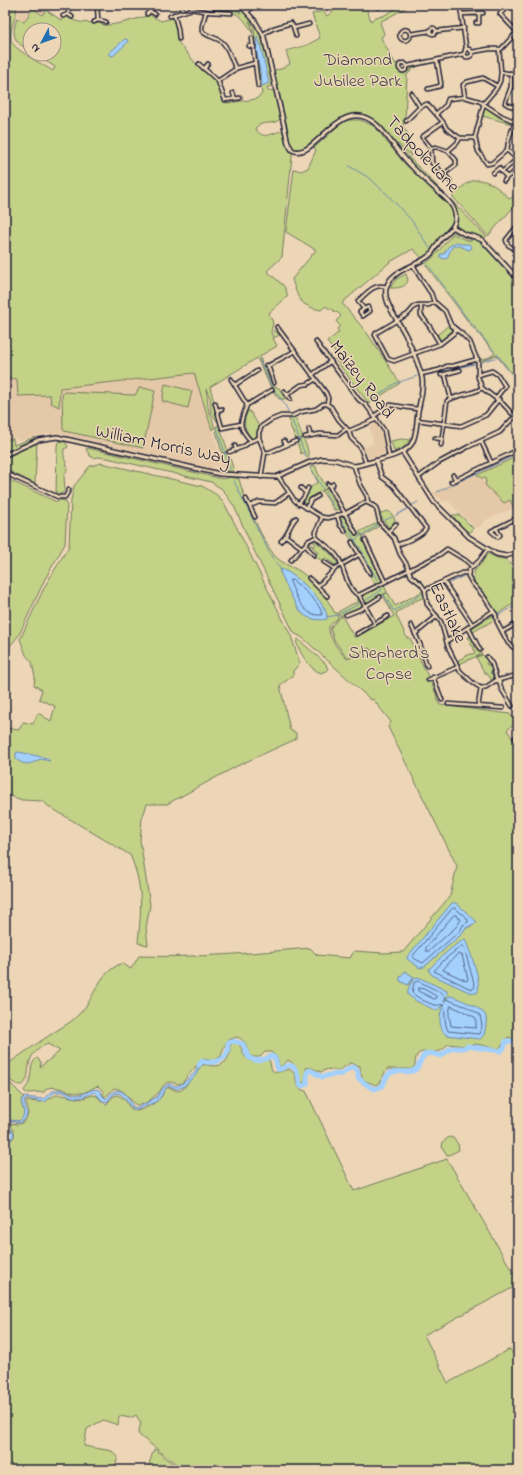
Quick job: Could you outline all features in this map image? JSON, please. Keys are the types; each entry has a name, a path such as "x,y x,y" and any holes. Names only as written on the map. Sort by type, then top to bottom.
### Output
{"street":[{"path":"68,14 70,5"},
{"path":"97,5 98,20"},
{"path":"147,14 150,11 151,5"},
{"path":"181,5 183,12"},
{"name":"Tadpole Lane","path":"240,5 263,34 288,143 292,150 298,152 305,150 344,119 357,117 367,119 380,128 406,160 452,206 456,216 453,227"},
{"path":"247,12 254,6 264,5"},
{"path":"375,5 378,7 381,5"},
{"path":"460,5 466,49 464,54"},
{"path":"170,16 195,9 206,12 232,13"},
{"path":"466,49 469,49 472,52 499,49 504,46 518,31 500,14 504,10"},
{"path":"150,11 155,14"},
{"path":"206,12 202,31 223,43 236,68"},
{"path":"226,13 226,18"},
{"path":"476,23 480,23 479,13"},
{"path":"461,14 483,13"},
{"path":"63,16 68,14"},
{"path":"68,14 72,17"},
{"path":"174,14 179,39"},
{"path":"94,22 98,20 106,22"},
{"path":"263,34 274,28 292,24 296,36"},
{"path":"294,28 309,24"},
{"path":"410,34 430,31 433,28 437,31 464,28"},
{"path":"402,30 408,30 410,34 410,39 403,40 400,32 402,30"},
{"path":"178,32 183,32"},
{"path":"252,38 258,86"},
{"path":"249,46 254,46"},
{"path":"499,49 501,72 498,86 484,103 475,138 479,153 489,164 507,150 509,138 518,113"},
{"path":"408,66 464,54 465,56 469,57 472,55 472,52"},
{"path":"428,89 441,84 437,60"},
{"path":"218,81 236,68 246,64 255,63"},
{"path":"199,64 218,81 221,86 224,99 228,101 240,98"},
{"path":"204,69 208,64"},
{"path":"501,72 518,75"},
{"path":"511,73 511,87 505,103 508,106 518,108"},
{"path":"464,97 463,85 467,82 484,78 498,86"},
{"path":"253,81 258,80"},
{"path":"234,93 235,99"},
{"path":"411,93 420,108"},
{"path":"436,114 446,104 448,99 464,97 484,103 499,114 516,122"},
{"path":"406,121 420,108 427,104 447,129 460,138 475,138"},
{"path":"442,122 422,136 431,148 432,163 450,181"},
{"path":"448,151 460,138"},
{"path":"431,148 436,147 448,151 457,164 444,174"},
{"path":"502,172 518,159 507,150"},
{"path":"493,173 499,168 507,178"},
{"path":"504,181 513,173"},
{"path":"518,225 506,240 510,247 518,251"},
{"path":"354,466 403,453 413,442 422,382 421,374 414,354 398,320 387,302 386,287 394,275 430,255 453,227 464,234 477,237 483,241 518,279"},
{"path":"413,265 430,292 434,302 444,310 451,325 470,342 478,359 478,375 482,388 497,398 518,420"},
{"path":"364,309 356,303 377,286 386,287"},
{"path":"434,302 429,305 415,306 408,314 375,334 375,338 389,361 402,359 440,344 454,333 456,329"},
{"path":"421,305 420,315 430,326 440,344"},
{"path":"278,327 328,396 327,404"},
{"name":"Maizey Road","path":"317,342 359,400 366,405 384,430 389,456"},
{"path":"274,383 267,366 278,359 286,357 294,350"},
{"path":"421,374 478,359"},
{"path":"312,375 331,362"},
{"path":"441,375 460,370"},
{"path":"235,385 258,371"},
{"path":"417,420 459,426 486,414 505,386 497,373 492,372 478,375"},
{"path":"445,374 451,399"},
{"path":"231,379 247,405"},
{"path":"287,395 302,385 308,384 316,379"},
{"path":"441,445 447,401 466,393 476,392 482,388"},
{"path":"251,441 245,434 241,424 242,416 247,405 272,390"},
{"path":"284,391 290,399"},
{"path":"215,403 222,428 241,424"},
{"path":"261,476 265,453 258,432 262,426 275,418 281,416 292,416 301,412 316,409 323,404 327,404"},
{"path":"327,404 331,407 346,429 350,431"},
{"path":"374,416 390,405 418,409"},
{"path":"217,410 222,409"},
{"path":"419,477 438,463 500,432 518,411"},
{"path":"350,431 376,419"},
{"path":"309,429 310,435"},
{"path":"305,437 310,435 338,435 346,429"},
{"path":"350,431 351,438 360,447 366,463"},
{"name":"William Morris Way","path":"5,455 38,440 57,437 214,473 278,476 306,463 319,460 336,460 354,466"},
{"path":"229,452 245,447 251,441 259,438"},
{"path":"435,438 442,439"},
{"path":"265,453 296,440"},
{"path":"284,441 286,445"},
{"path":"481,441 491,462"},
{"path":"235,446 236,450"},
{"path":"451,482 518,450"},
{"path":"403,453 419,477 431,500 465,533 494,554 501,556 518,552"},
{"path":"376,460 382,476 394,486 426,526 426,530 417,537 397,545"},
{"name":"Eastlake","path":"354,466 360,484 367,496 368,502 376,508 380,523 394,538 400,554 412,577 421,584 425,590 427,604 441,622 458,667 463,675 473,684 481,688"},
{"path":"5,473 58,497 66,497 69,490"},
{"path":"453,475 456,480"},
{"path":"278,476 289,494 298,504 322,518 345,514 368,502"},
{"path":"333,484 329,485 356,533"},
{"path":"301,488 306,493"},
{"path":"298,504 308,488"},
{"path":"250,506 259,502 277,502 289,494"},
{"path":"306,508 311,500 318,496"},
{"path":"246,499 255,517"},
{"path":"337,515 339,523 345,531"},
{"path":"281,541 286,536 292,522 296,518"},
{"path":"316,537 316,532 322,518"},
{"path":"496,528 517,518 518,524"},
{"path":"388,532 396,524"},
{"path":"286,536 302,548"},
{"path":"291,560 305,545 316,537"},
{"path":"316,537 335,553 354,593 360,595 439,555 447,549 465,560 473,567"},
{"path":"365,540 385,582"},
{"path":"352,542 370,573"},
{"path":"305,545 314,555"},
{"name":"Eastlake","path":"487,550 468,573 470,580 482,594 493,611 502,632 509,643 518,651"},
{"path":"318,586 335,569 360,554"},
{"path":"324,562 335,569"},
{"path":"425,590 462,573 468,573"},
{"path":"309,578 327,596"},
{"path":"444,582 449,592 472,624"},
{"path":"360,595 375,624"},
{"path":"346,615 380,597"},
{"path":"447,641 493,611"},
{"path":"357,634 388,616"},
{"path":"415,634 437,616"},
{"path":"502,632 518,623"},
{"path":"411,625 427,666"},
{"path":"468,627 480,650"},
{"path":"487,657 492,663 501,688 512,706"},
{"path":"428,680 458,667"},
{"path":"478,706 481,688 518,675"},
{"path":"433,677 442,700"},
{"path":"448,704 503,708"},
{"path":"515,738 518,741"}],"shaded area":[{"path":"18,5 52,5 48,11 63,21 62,27 62,22 22,22 22,46 15,40 14,34 19,11"},
{"path":"46,62 56,62 55,68"},
{"path":"5,352 17,360 17,380 28,380 60,388 194,373 225,470 218,470 219,467 214,466 213,469 60,434 35,435 23,440 17,440 16,438 5,439"},
{"path":"377,424 383,433 386,453 368,458 364,447 374,444 369,426"},
{"path":"477,475 480,478 485,478 485,485 510,500 514,508 486,520 478,528 475,528 447,500 442,502 441,498 432,493"}],"green space":[{"path":"213,5 237,5 252,19 263,38 273,83 273,86 267,87 268,91 274,90 275,92 281,118 275,122 258,125 255,128 261,135 268,135 283,131 286,143 292,151 282,257 267,271 284,286 288,296 269,313 273,323 271,333 273,337 276,327 279,330 277,333 283,335 273,338 277,346 260,356 262,365 265,368 270,381 274,386 279,388 285,399 279,399 272,390 257,358 210,387 220,425 211,413 210,398 206,389 208,409 214,425 212,430 194,373 60,388 59,407 51,403 50,395 18,396 17,379 5,378 5,13 9,13 14,7 17,9 11,32 11,40 13,44 22,52 22,62 38,62 53,71 55,67 47,62 62,62 62,22 24,22 33,8 42,15 46,10 61,20 68,17 78,22 98,23 104,25 120,23 150,15 161,21 173,18 177,41 197,65 218,84 224,102 228,103 256,99 262,94 256,57 254,28 249,21 253,34 241,17 233,13 214,11 212,6 219,9 234,10 241,13 239,10"},
{"name":"Diamond Jubilee Park","path":"340,5 365,5 371,21 375,17 383,16 402,5 411,5 380,22 384,34 381,38 395,63 397,63 399,72 405,74 417,66 407,75 405,120 403,126 409,136 407,138 411,156 398,144 397,145 486,236 484,240 463,232 457,228 456,211 454,206 406,159 376,123 371,120 356,116 346,117 337,120 310,144 303,148 295,149 291,146 274,70 281,69 290,64 286,51 307,45 320,38 312,14 323,11 327,16"},
{"path":"17,18 24,22 22,22 22,46 15,38 14,34"},
{"path":"486,106 498,116 511,122 512,124 482,116 483,109"},
{"path":"347,120 360,120 374,126 405,164 452,208 454,216 453,223 448,232 425,256 422,258 413,249 390,262 342,303 367,333 400,383 369,404 335,359 338,356 327,342 339,332 337,329 340,326 336,321 341,316 326,306 321,310 304,304 298,297 294,286 292,279 316,250 286,232 294,169 301,171 308,168 316,150 314,148 338,126"},
{"path":"474,180 490,183 510,199 518,191 518,202 488,236 452,196 466,184"},
{"path":"454,230 464,236 481,241 481,243 485,245 518,281 518,382 496,355 480,362 480,360 490,357 495,353 470,324 425,264 433,257 453,234 464,239 472,240 453,232 442,242 434,255 427,259 431,256 446,235"},
{"path":"406,274 408,280 404,286 399,288 390,288 396,279"},
{"path":"449,325 453,330 440,342 437,335"},
{"path":"165,384 192,391 188,408 162,401"},
{"path":"140,387 155,391 143,448 64,431 62,395 64,392 135,395"},
{"path":"249,410 259,426 256,437 252,439 247,432 245,425 245,418"},
{"path":"289,419 296,419 303,438 296,439"},
{"path":"219,425 228,451 222,453 215,427"},
{"path":"35,437 5,454 5,439 13,439 14,445"},
{"path":"303,438 309,457 307,458 304,452 301,454 297,442"},
{"path":"401,439 410,440 402,449 394,451 391,441"},
{"path":"62,441 66,443 68,447 64,449 64,458 67,466 64,476 65,490 61,494 56,494 57,446 58,442"},
{"path":"37,442 35,484 5,469 5,458"},
{"name":"Shepherd's Copse","path":"88,448 223,479 231,477 239,479 255,521 273,553 278,559 301,572 313,582 323,594 334,612 337,613 338,618 329,627 329,631 334,644 343,655 348,659 367,650 372,651 369,648 346,657 334,640 330,628 340,617 342,616 354,637 356,637 394,616 383,595 388,593 395,606 423,591 425,597 415,601 396,613 407,638 410,638 440,705 510,714 516,722 507,730 518,747 518,1040 508,1037 499,1049 476,1044 466,1046 448,1044 440,1051 423,1052 417,1055 415,1065 412,1069 387,1069 379,1083 376,1085 368,1082 362,1077 360,1066 350,1063 339,1071 328,1069 321,1072 312,1068 306,1068 305,1081 303,1083 301,1082 294,1064 288,1060 282,1066 279,1066 277,1057 271,1052 265,1052 260,1057 252,1056 249,1054 244,1042 237,1037 226,1042 220,1057 213,1061 204,1059 201,1060 182,1083 166,1083 154,1097 146,1103 140,1105 133,1103 126,1094 119,1089 114,1088 105,1097 103,1095 103,1091 98,1086 81,1093 74,1093 52,1087 47,1088 44,1092 27,1093 24,1091 30,1080 34,1060 37,1058 41,1062 40,1067 60,1051 48,1044 34,1053 31,1058 24,1084 16,1084 5,1077 5,1066 77,1017 90,1001 101,980 106,974 122,963 131,969 139,956 203,956 310,948 317,955 350,958 354,951 383,953 403,952 450,896 457,866 388,727 391,722 373,699 371,700 303,638 294,633 234,506 222,489 211,482 107,458 94,458 90,456 86,449","holes":["284,570 307,587 325,609 303,614 280,572","456,903 474,925 466,928 463,933 424,967"]},
{"path":"228,452 234,471 227,471 222,454"},
{"path":"518,456 518,507 514,508 510,500 504,503 485,485 485,478 481,478 477,475"},
{"path":"101,463 202,486 217,495 223,501 291,636 300,663 293,671 293,676 280,685 290,730 296,733 296,739 237,766 167,804 147,804 142,819 140,840 150,905 146,928 148,945 138,943 140,909 139,888 138,878 130,855 48,806 43,801 22,800 5,794 5,728 19,730 23,722 33,724 38,713 51,721 55,706 39,699 42,690 34,685 35,677 32,662 26,655 20,639 45,586 69,546 71,500 74,486 90,466"},
{"path":"315,465 327,488 312,496 306,504 302,502 310,488 318,482 310,467"},
{"path":"5,478 57,502 60,500 66,501 67,506 65,544 45,579 19,635 5,652"},
{"path":"327,489 338,510 334,510 322,491"},
{"path":"387,511 391,513 395,520 389,528 379,514"},
{"path":"452,515 460,515 473,528 470,532 466,532"},
{"path":"343,516 355,535 362,535 368,552 383,580 381,582 375,584 370,576 373,576 338,517"},
{"path":"344,516 357,533 377,523 379,526 364,536 360,533 356,535"},
{"path":"314,539 330,553 338,564 334,565 334,568 333,567 334,564 325,558 322,561 315,556 318,553 311,545 308,547 306,545 309,542 314,547 316,544 310,541"},
{"path":"487,553 497,558 505,559 518,572 518,602 499,613 495,612 486,595 475,584 473,576 475,570 482,563"},
{"path":"384,585 387,592 366,604 363,596"},
{"path":"359,598 359,602 363,605 340,616 338,612 358,602 356,599"},
{"path":"493,615 494,620 473,632 472,628"},
{"path":"471,636 482,654 459,664 458,660 464,658 464,656 475,653 468,637"},
{"path":"298,639 326,664 328,670 321,673 309,664 298,646 296,641"},
{"path":"483,655 489,661 486,663 487,665 491,665 492,672 490,673 495,677 492,681 484,672 476,657"},
{"path":"236,1042 240,1046 245,1057 251,1061 269,1060 272,1070 278,1072 289,1069 295,1074 299,1087 306,1091 354,1191 447,1159 518,1281 518,1285 424,1335 448,1383 510,1349 518,1363 518,1470 184,1470 140,1436 138,1433 141,1423 136,1415 131,1418 119,1416 118,1425 103,1420 87,1429 84,1446 112,1451 118,1457 115,1466 123,1470 5,1470 5,1143 11,1140 14,1136 11,1123 20,1124 26,1119 28,1109 26,1101 41,1102 56,1095 80,1099 93,1095 97,1096 103,1103 107,1104 112,1097 117,1095 123,1098 133,1110 136,1111 143,1109 159,1099 169,1087 177,1091 182,1090 202,1065 219,1066 225,1062 230,1053 230,1046 232,1043"},
{"path":"11,1084 24,1097 21,1103 24,1115 19,1121 11,1120 6,1122 5,1126 5,1088"},
{"path":"5,1126 10,1132 10,1136 5,1139"},
{"path":"449,1137 453,1138 458,1144 459,1150 447,1155 442,1147 443,1142"},
{"path":"154,1449 181,1470 147,1470"}],"water":[{"path":"257,36 269,83 262,86 257,54"},
{"path":"125,39 128,40 127,43 113,56 108,54"},
{"path":"456,242 461,244 469,244 472,248 469,250 457,245 452,247 447,258 444,259 440,257 440,254 444,254 448,247"},
{"path":"281,569 294,576 310,590 323,605 327,619 314,619 303,614 290,594 280,572"},
{"path":"19,752 47,758 50,761 40,759 34,763 25,764 16,759 16,753"},
{"path":"452,903 456,903 476,921 476,923 466,928 463,933 424,967 420,968 407,959 407,957"},
{"path":"465,939 477,975 477,993 469,992 432,975 429,971 429,969 446,953"},
{"path":"405,971 414,977 408,985 400,981 400,977"},
{"path":"418,977 447,991 444,1002 449,996 451,996 471,1004 481,1010 486,1017 484,1035 480,1039 446,1035 440,1024 443,1004 437,1011 416,1001 408,995 410,986 415,978"},
{"path":"205,1061 204,1064 200,1066 196,1075 183,1087 177,1089 169,1086 167,1087 159,1099 137,1110 134,1109 124,1097 118,1093 114,1094 107,1102 103,1101 94,1092 79,1098 62,1092 56,1092 46,1101 27,1099 24,1101 27,1114 25,1118 19,1123 11,1121 9,1123 8,1127 13,1131 14,1135 11,1140 5,1142 5,1139 9,1137 10,1134 5,1126 5,1123 9,1120 19,1121 23,1117 24,1112 21,1101 24,1097 43,1099 51,1092 56,1090 62,1090 78,1095 96,1089 99,1090 106,1099 112,1093 120,1091 126,1095 133,1107 137,1108 157,1097 168,1084 179,1086 194,1073 198,1064"}],"waterway":[{"path":"349,166 371,179 382,190"},
{"path":"384,191 412,221 430,248"},
{"path":"455,231 481,242"},
{"path":"482,244 518,283"},
{"path":"428,265 446,289"},
{"path":"448,292 469,321"},
{"path":"471,323 494,351"},
{"path":"497,354 514,377"},
{"path":"481,362 498,357"},
{"path":"259,359 271,385 284,403 289,413"},
{"path":"427,375 475,364"},
{"path":"369,402 394,384 417,376"},
{"path":"292,420 306,457"},
{"path":"217,428 230,469"},
{"path":"437,492 518,454"},
{"path":"311,468 323,489"},
{"path":"233,479 270,554 281,570"},
{"path":"325,492 335,509"},
{"path":"412,505 418,502"},
{"path":"395,516 407,509"},
{"path":"385,520 392,517"},
{"path":"340,518 362,551 378,582"},
{"path":"363,535 377,525"},
{"path":"355,540 361,536"},
{"path":"447,584 464,576"},
{"path":"431,590 442,585"},
{"path":"366,600 382,590 381,588"},
{"path":"384,595 394,611 422,594"},
{"path":"341,613 359,604"},
{"path":"498,615 518,605"},
{"path":"327,617 338,615"},
{"path":"199,1065 202,1061 212,1062 223,1058 228,1052 228,1043 234,1041 243,1044 248,1056 253,1060 260,1060 272,1056 275,1058 278,1069 289,1065 292,1066 295,1068 300,1085 302,1086 307,1084 307,1072 310,1070 322,1077 342,1074 354,1067 358,1071 358,1078 375,1089 382,1086 387,1076 391,1073 415,1070 425,1054 428,1053 441,1056 451,1048 464,1048 467,1046 500,1051 504,1048 506,1041 518,1041"}]}
